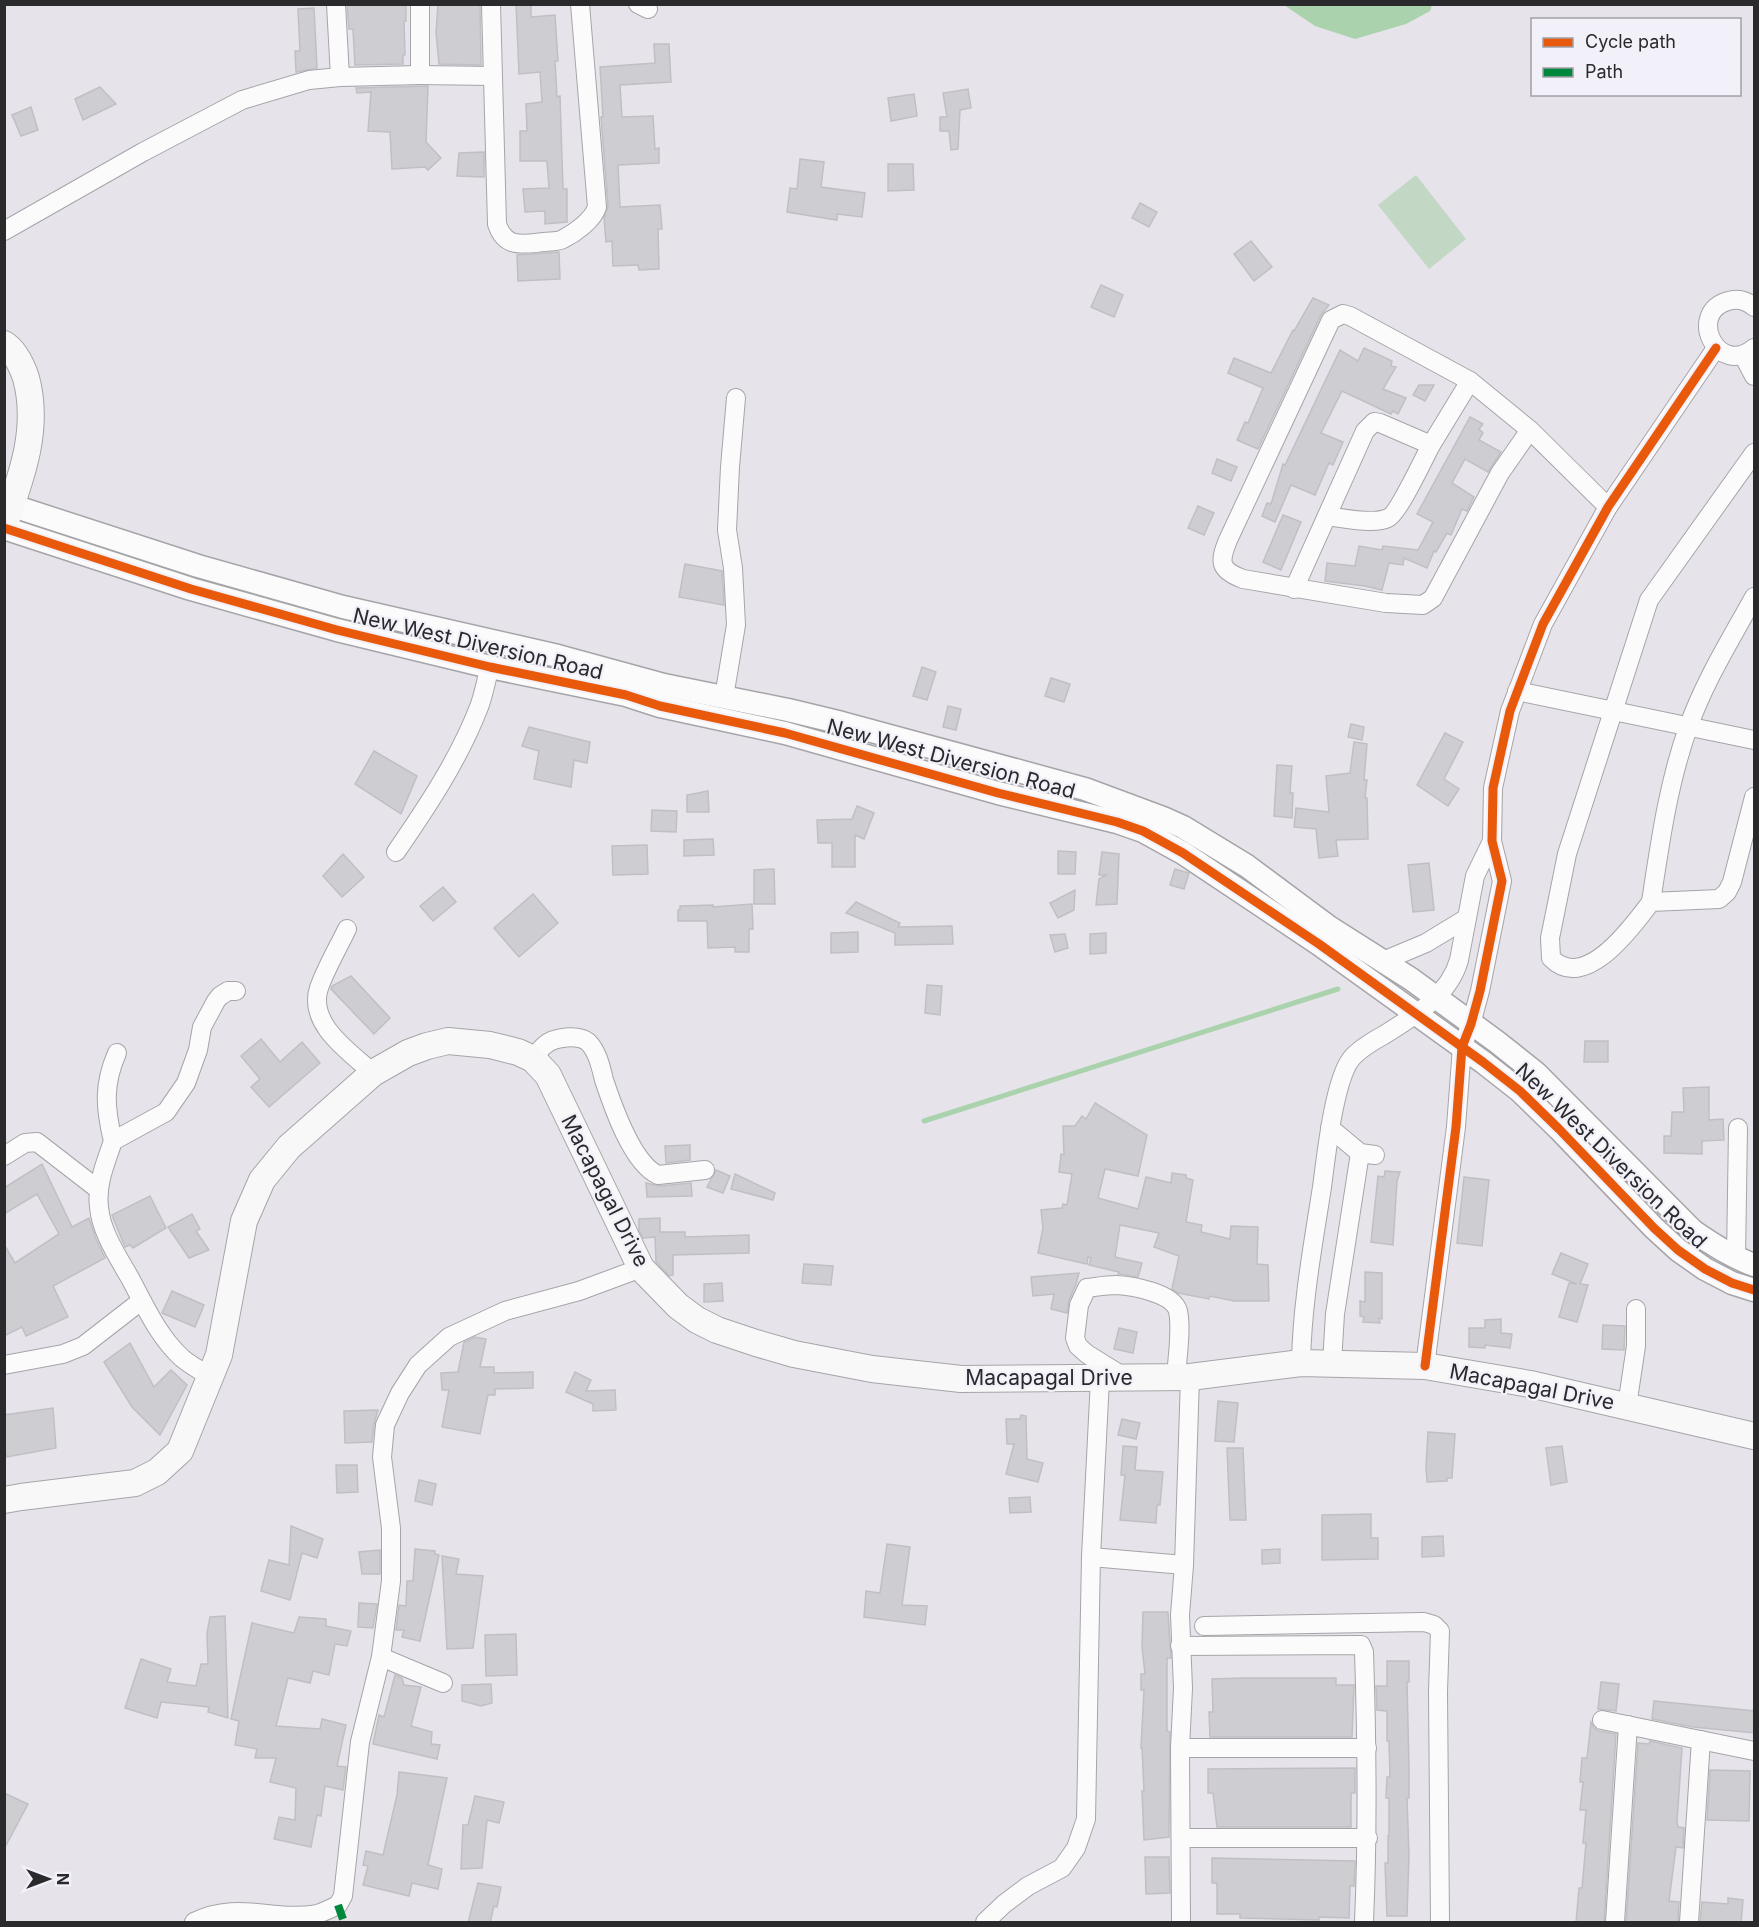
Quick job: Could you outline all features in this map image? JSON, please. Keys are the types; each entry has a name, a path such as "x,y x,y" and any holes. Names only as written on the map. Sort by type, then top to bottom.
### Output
{"main road":[{"path":"4,344 9,346 22,367 31,396 32,422 28,450 6,516"},
{"name":"Macapagal Drive","path":"4,1500 135,1483 157,1472 180,1451 219,1355 244,1221 262,1180 289,1147 373,1073 408,1053 448,1041 490,1045 518,1052 532,1059 548,1075 640,1268 678,1306 697,1320 717,1330 756,1343 794,1354 872,1369 961,1379 1183,1377 1301,1363 1425,1366 1530,1384 1755,1436"}],"street":[{"path":"336,4 340,77"},
{"path":"420,4 420,75"},
{"path":"491,4 497,224 500,233 508,241 514,243 562,240 595,214 597,207 580,4"},
{"path":"4,231 143,152 242,100 309,80 340,77 492,76"},
{"path":"1755,307 1742,300 1719,305 1713,310 1708,326 1708,334 1716,348 1728,355 1749,351 1755,376"},
{"path":"1530,430 1500,473 1429,603 1415,606 1386,603 1294,589 1235,576 1226,571 1222,564 1222,555 1331,320 1343,314 1470,381 1530,430 1608,507"},
{"path":"1425,1366 1456,1127 1462,1047 1480,992 1502,881 1492,841 1493,788 1510,711 1543,624 1608,507 1716,348"},
{"path":"1327,516 1377,521 1388,519 1396,510 1431,445 1470,381"},
{"path":"724,698 736,625 728,530 730,466 736,398"},
{"path":"1294,589 1370,424 1380,423 1431,445"},
{"path":"1755,453 1649,600 1567,854 1550,938 1551,958 1558,966 1577,968 1596,962 1629,930 1651,902 1668,796 1688,726 1713,672 1755,597"},
{"name":"New West Diversion Road","path":"6,516 201,592 358,635 490,667 626,695 660,706 785,733 998,793 1117,822 1143,831 1183,853 1320,944 1418,1014 1520,1091 1678,1250 1714,1274 1732,1283 1755,1290"},
{"name":"New West Diversion Road","path":"6,516 343,607 558,656 664,685 842,723 1086,789 1163,818 1183,827 1247,866 1329,927 1436,997 1536,1073 1693,1232 1745,1262"},
{"path":"396,852 420,816 465,738 480,705 490,667"},
{"path":"1517,691 1755,740"},
{"path":"1651,902 1719,899 1727,892 1732,882 1755,797"},
{"path":"1301,1363 1304,1309 1330,1128 1343,1073 1351,1059 1362,1049 1418,1014 1436,997 1456,971 1475,876 1492,841"},
{"path":"1383,961 1426,943 1467,918"},
{"path":"347,929 318,989 317,1004 321,1018 330,1033 373,1073"},
{"path":"1464,938 1491,943"},
{"path":"113,1141 166,1113 186,1083 198,1050 202,1027 216,1001 220,996 236,991"},
{"path":"532,1059 546,1044 554,1041 578,1037 587,1041 596,1052 615,1114 627,1139 644,1165 658,1175 705,1170"},
{"path":"117,1053 108,1078 106,1104 113,1141 102,1172 99,1190 99,1208 103,1225 141,1301 165,1340 184,1360 209,1376"},
{"path":"1330,1128 1367,1154 1335,1314 1332,1363"},
{"path":"1738,1128 1745,1262"},
{"path":"4,1156 25,1143 37,1142 99,1190"},
{"path":"194,1923 214,1914 228,1911 291,1915 318,1914 338,1905 345,1885 360,1742 381,1656 391,1581 391,1528 382,1456 385,1425 400,1393 418,1365 449,1337 505,1311 579,1291 640,1268"},
{"path":"1127,1379 1078,1346 1075,1338 1079,1305 1087,1288 1114,1285 1133,1288 1168,1297 1178,1311 1183,1377 1184,1565 1180,1615 1183,1688 1180,1748 1181,1923"},
{"path":"4,1365 63,1354 82,1346 141,1301"},
{"path":"1304,1309 1335,1314"},
{"path":"1627,1406 1636,1346 1636,1309"},
{"path":"985,1923 1004,1904 1028,1886 1062,1868 1076,1848 1086,1819 1091,1557 1100,1379"},
{"path":"1091,1557 1184,1565"},
{"path":"1204,1626 1424,1622 1434,1625 1440,1631 1438,1692 1440,1923"},
{"path":"1180,1647 1361,1645 1364,1652 1368,1838 1364,1923"},
{"path":"381,1656 443,1683"},
{"path":"1602,1720 1755,1751"},
{"path":"1615,1923 1628,1725"},
{"path":"1689,1923 1701,1740"},
{"path":"1180,1748 1367,1748"},
{"path":"1182,1838 1368,1838"}],"shaded area":[{"path":"1284,5 1432,5 1430,11 1406,24 1355,39 1315,26"},
{"path":"1416,175 1466,239 1429,269 1378,205"}],"building":[{"path":"347,4 406,4 403,64 355,65 353,29 349,29"},
{"path":"438,4 480,4 481,65 439,64 436,33"},
{"path":"516,4 531,4 531,17 555,15 558,61 555,61 557,97 560,96 563,189 567,189 567,222 545,224 545,211 525,212 523,189 549,188 547,161 520,161 520,131 527,131 526,104 542,102 540,72 519,74"},
{"path":"314,8 317,68 296,72 295,51 300,51 298,9"},
{"path":"654,44 669,44 671,82 620,85 622,117 653,116 655,149 659,148 659,163 618,165 620,207 660,205 662,229 658,229 659,269 639,270 638,265 613,266 612,241 606,242 604,218 608,206 601,117 603,117 600,67 655,63"},
{"path":"428,86 426,142 441,158 428,170 425,167 392,169 390,132 368,131 371,92 357,93 356,88"},
{"path":"100,87 116,104 83,120 75,99"},
{"path":"968,89 971,108 960,110 958,149 951,150 949,131 940,131 940,117 947,117 943,93"},
{"path":"914,94 917,116 891,121 888,98"},
{"path":"31,107 38,130 21,136 12,115"},
{"path":"484,152 484,177 457,176 459,153"},
{"path":"800,159 824,162 821,187 865,193 862,217 837,214 837,220 787,212 790,188 797,189"},
{"path":"888,164 913,164 914,190 888,191"},
{"path":"1140,203 1157,212 1149,227 1132,218"},
{"path":"1251,241 1272,267 1254,281 1234,254"},
{"path":"559,252 560,279 518,281 517,255"},
{"path":"1101,285 1123,295 1114,317 1091,307"},
{"path":"1313,298 1329,305 1321,315 1258,449 1237,440 1245,422 1248,423 1263,388 1228,373 1234,358 1271,373 1293,330"},
{"path":"1364,348 1392,361 1391,366 1396,367 1383,389 1406,398 1398,414 1393,411 1391,414 1342,391 1321,433 1343,442 1333,465 1329,463 1315,495 1291,485 1275,522 1262,516 1267,503 1271,504 1283,464 1285,465 1340,350 1358,361"},
{"path":"1419,385 1434,385 1425,401 1413,395"},
{"path":"1470,417 1483,424 1479,429 1483,433 1479,440 1501,452 1488,472 1465,459 1452,483 1474,497 1467,511 1462,509 1451,535 1447,533 1436,552 1434,551 1427,568 1404,558 1403,565 1389,563 1382,590 1325,581 1327,563 1355,566 1359,546 1382,550 1383,546 1418,550 1433,522 1417,514"},
{"path":"1217,459 1237,467 1231,481 1212,473"},
{"path":"1198,506 1214,513 1204,535 1188,528"},
{"path":"1283,515 1301,522 1281,570 1263,562"},
{"path":"685,564 722,571 724,605 679,597"},
{"path":"922,667 936,672 927,700 913,696"},
{"path":"1051,678 1070,684 1064,702 1045,696"},
{"path":"948,706 961,709 956,730 943,727"},
{"path":"1351,724 1364,727 1362,740 1348,737"},
{"path":"529,727 590,742 587,763 574,760 571,787 534,779 539,751 522,746"},
{"path":"1445,733 1463,742 1444,779 1459,789 1448,806 1417,785"},
{"path":"1354,742 1367,744 1364,780 1367,780 1365,798 1367,798 1368,839 1336,840 1338,856 1319,858 1316,829 1294,827 1296,808 1329,812 1326,776 1350,773"},
{"path":"374,751 417,776 401,814 355,784"},
{"path":"1277,765 1292,766 1290,793 1293,793 1292,818 1274,816"},
{"path":"708,791 709,812 687,812 687,795"},
{"path":"857,806 874,813 864,839 855,835 855,867 832,867 832,843 818,843 817,820 852,819"},
{"path":"652,810 677,811 676,832 651,831"},
{"path":"713,839 714,855 684,856 684,840"},
{"path":"647,845 648,874 613,875 612,846"},
{"path":"1058,851 1076,852 1075,874 1058,874"},
{"path":"1102,852 1119,854 1117,904 1096,905 1099,879 1106,875 1099,875"},
{"path":"343,854 364,877 342,897 323,876"},
{"path":"1429,863 1434,910 1413,912 1408,865"},
{"path":"774,869 775,904 754,904 754,870"},
{"path":"1175,869 1189,873 1184,889 1170,885"},
{"path":"443,887 456,902 433,921 420,906"},
{"path":"1075,890 1074,910 1058,918 1050,903"},
{"path":"533,894 558,923 519,957 494,928"},
{"path":"856,902 900,923 898,927 952,926 953,944 895,945 895,933 846,913"},
{"path":"752,904 753,929 749,929 749,952 735,952 735,947 708,948 707,921 678,921 680,906 713,905 713,907"},
{"path":"858,932 858,952 831,953 831,933"},
{"path":"1106,933 1106,953 1090,954 1090,934"},
{"path":"1065,934 1068,948 1055,952 1050,935"},
{"path":"351,976 390,1018 374,1034 331,989 332,986"},
{"path":"927,985 942,986 940,1015 925,1013"},
{"path":"261,1039 280,1062 302,1042 320,1063 269,1107 251,1087 260,1079 241,1056"},
{"path":"1585,1041 1608,1041 1608,1062 1584,1062"},
{"path":"1709,1087 1709,1120 1723,1119 1724,1140 1702,1141 1702,1154 1664,1153 1664,1136 1671,1136 1672,1112 1684,1112 1683,1088"},
{"path":"1095,1103 1147,1135 1138,1176 1105,1169 1098,1198 1138,1209 1146,1177 1171,1183 1172,1173 1186,1175 1186,1178 1193,1180 1186,1222 1202,1225 1201,1232 1230,1239 1231,1226 1258,1227 1257,1264 1268,1265 1269,1301 1234,1301 1210,1296 1209,1299 1178,1293 1172,1289 1179,1256 1154,1247 1159,1233 1120,1225 1115,1257 1142,1263 1138,1277 1118,1274 1119,1272 1089,1265 1091,1258 1088,1257 1087,1264 1038,1253 1043,1228 1041,1210 1062,1208 1063,1204 1067,1205 1072,1174 1059,1172 1061,1154 1064,1155 1063,1126 1075,1126 1082,1116 1086,1119"},
{"path":"690,1145 690,1160 666,1163 665,1146"},
{"path":"42,1164 72,1227 89,1218 105,1258 53,1286 68,1317 26,1336 22,1327 4,1336 4,1244 15,1263 59,1234 37,1194 4,1214 4,1188"},
{"path":"716,1170 730,1176 723,1193 707,1187"},
{"path":"1385,1171 1400,1172 1397,1181 1393,1245 1371,1242 1378,1176 1384,1177"},
{"path":"735,1174 775,1193 773,1200 731,1189"},
{"path":"1464,1177 1489,1180 1482,1246 1457,1243"},
{"path":"646,1183 659,1186 691,1183 692,1196 647,1197"},
{"path":"150,1196 166,1228 133,1248 130,1245 125,1247 112,1215"},
{"path":"192,1214 200,1229 196,1231 209,1250 189,1258 168,1227"},
{"path":"660,1218 660,1232 685,1232 685,1237 749,1235 749,1253 673,1255 673,1275 669,1276 656,1262 655,1237 643,1238 639,1230 639,1219"},
{"path":"1561,1253 1588,1264 1580,1284 1588,1285 1577,1322 1559,1317 1569,1283 1577,1284 1552,1274"},
{"path":"804,1264 833,1266 831,1285 802,1283"},
{"path":"1365,1272 1382,1273 1382,1319 1379,1318 1380,1323 1363,1322 1364,1317 1360,1316 1360,1301 1365,1302"},
{"path":"1079,1273 1067,1313 1051,1309 1054,1294 1033,1296 1031,1277"},
{"path":"722,1283 723,1301 704,1302 704,1284"},
{"path":"172,1291 204,1305 195,1327 162,1313"},
{"path":"1501,1319 1501,1333 1512,1334 1510,1348 1485,1345 1485,1348 1469,1347 1469,1328 1485,1328 1485,1320"},
{"path":"1603,1325 1625,1326 1624,1350 1602,1349"},
{"path":"1119,1328 1137,1332 1133,1353 1114,1349"},
{"path":"475,1337 486,1339 480,1367 494,1367 494,1373 533,1372 533,1388 495,1389 495,1395 488,1395 480,1434 442,1427 449,1390 442,1390 441,1373 458,1372 464,1342"},
{"path":"130,1343 154,1387 171,1370 187,1385 160,1435 132,1407 104,1362"},
{"path":"575,1372 591,1380 586,1391 615,1390 616,1410 593,1411 593,1404 566,1392"},
{"path":"1218,1401 1238,1403 1234,1442 1215,1441"},
{"path":"53,1408 56,1448 7,1457 4,1449 4,1415"},
{"path":"378,1410 372,1442 345,1443 344,1411"},
{"path":"1021,1415 1026,1416 1027,1459 1043,1463 1038,1482 1006,1474 1014,1444 1007,1444 1006,1419 1020,1419"},
{"path":"1122,1419 1140,1423 1136,1439 1118,1435"},
{"path":"1428,1432 1455,1434 1452,1478 1447,1478 1447,1481 1427,1482"},
{"path":"1123,1446 1137,1447 1135,1470 1163,1472 1156,1523 1120,1520 1125,1475 1121,1475"},
{"path":"1562,1446 1567,1482 1551,1485 1546,1448"},
{"path":"1227,1448 1243,1448 1246,1520 1230,1520"},
{"path":"336,1465 357,1465 358,1492 337,1493"},
{"path":"419,1480 436,1484 432,1505 415,1501"},
{"path":"1030,1497 1031,1512 1010,1513 1009,1498"},
{"path":"1371,1514 1371,1538 1378,1538 1378,1559 1322,1560 1322,1515"},
{"path":"291,1526 323,1539 317,1558 302,1553 290,1600 261,1591 269,1560 289,1565"},
{"path":"1443,1536 1444,1556 1422,1557 1422,1537"},
{"path":"887,1544 910,1547 902,1605 927,1606 925,1625 864,1617 866,1591 880,1593"},
{"path":"415,1549 435,1551 435,1554 439,1555 420,1641 402,1637 404,1630 396,1630 399,1605 406,1606 407,1581 413,1581"},
{"path":"1280,1549 1280,1563 1262,1564 1262,1550"},
{"path":"380,1550 380,1574 362,1574 359,1552"},
{"path":"442,1556 459,1559 456,1574 483,1576 473,1648 447,1649"},
{"path":"359,1603 377,1604 373,1628 358,1627"},
{"path":"1143,1612 1168,1612 1171,1658 1167,1658 1167,1731 1170,1732 1169,1837 1144,1840 1141,1748 1144,1690 1141,1690 1141,1674 1145,1674 1142,1647"},
{"path":"225,1616 228,1718 208,1712 209,1707 161,1702 157,1718 125,1708 141,1659 171,1669 167,1682 196,1686 201,1664 208,1664 207,1633 210,1617"},
{"path":"299,1617 326,1619 326,1626 351,1631 347,1646 335,1644 329,1675 313,1671 310,1683 288,1678 276,1726 320,1729 322,1719 346,1725 337,1766 346,1767 343,1790 325,1786 321,1816 317,1815 311,1847 274,1839 279,1817 295,1820 296,1788 270,1782 276,1758 255,1758 257,1749 235,1745 239,1721 231,1719 252,1623 294,1633"},
{"path":"516,1634 517,1675 486,1676 485,1635"},
{"path":"1387,1661 1409,1661 1409,1682 1407,1682 1409,1855 1407,1916 1387,1916 1385,1863 1388,1863 1389,1836 1389,1798 1386,1798 1387,1777 1390,1777 1389,1741 1387,1741 1387,1711 1377,1710 1376,1686 1387,1686"},
{"path":"395,1675 402,1678 404,1685 421,1687 411,1726 432,1732 431,1744 440,1745 437,1759 373,1744 379,1715 384,1717"},
{"path":"1336,1678 1336,1685 1354,1685 1352,1737 1210,1737 1209,1712 1213,1712 1212,1679"},
{"path":"1601,1682 1619,1684 1616,1711 1598,1709"},
{"path":"491,1684 492,1703 481,1706 462,1701 462,1685"},
{"path":"1654,1701 1755,1711 1755,1733 1693,1727 1652,1719"},
{"path":"1591,1722 1599,1731 1616,1734 1604,1923 1576,1923 1586,1843 1583,1843 1586,1810 1580,1810 1583,1782 1580,1782 1582,1758 1587,1758"},
{"path":"1650,1741 1682,1748 1677,1822 1678,1827 1684,1828 1683,1848 1676,1847 1669,1901 1679,1902 1678,1923 1626,1923 1638,1743 1649,1744"},
{"path":"1355,1768 1355,1793 1351,1793 1351,1827 1217,1827 1213,1793 1208,1793 1208,1769"},
{"path":"1710,1770 1750,1771 1749,1821 1707,1820"},
{"path":"399,1772 447,1778 428,1865 442,1869 438,1889 412,1883 409,1896 363,1885 368,1866 363,1865 366,1851 383,1855 397,1795"},
{"path":"4,1793 28,1804 4,1849"},
{"path":"475,1796 504,1802 499,1823 487,1820 482,1868 461,1869 463,1825 468,1825"},
{"path":"1145,1857 1169,1857 1170,1893 1146,1894"},
{"path":"1212,1858 1355,1861 1354,1886 1350,1886 1349,1918 1319,1917 1319,1920 1240,1918 1240,1914 1217,1914 1217,1883 1212,1883"},
{"path":"478,1883 501,1887 497,1907 494,1906 490,1923 468,1923"},
{"path":"1728,1898 1743,1900 1741,1923 1700,1923 1702,1902 1728,1904"}],"waterway":[{"path":"924,1121 1338,989"}],"marked path":[{"path":"338,1905 344,1922"}],"cycle path":[{"path":"1425,1366 1456,1127 1462,1047 1480,991 1502,881 1492,841 1493,788 1510,711 1543,624 1608,507 1716,348"},
{"path":"4,528 191,589 337,630 785,733 998,793 1117,822 1143,831 1183,853 1319,944 1483,1062 1520,1091 1678,1250 1705,1269 1732,1283 1754,1290"}]}
